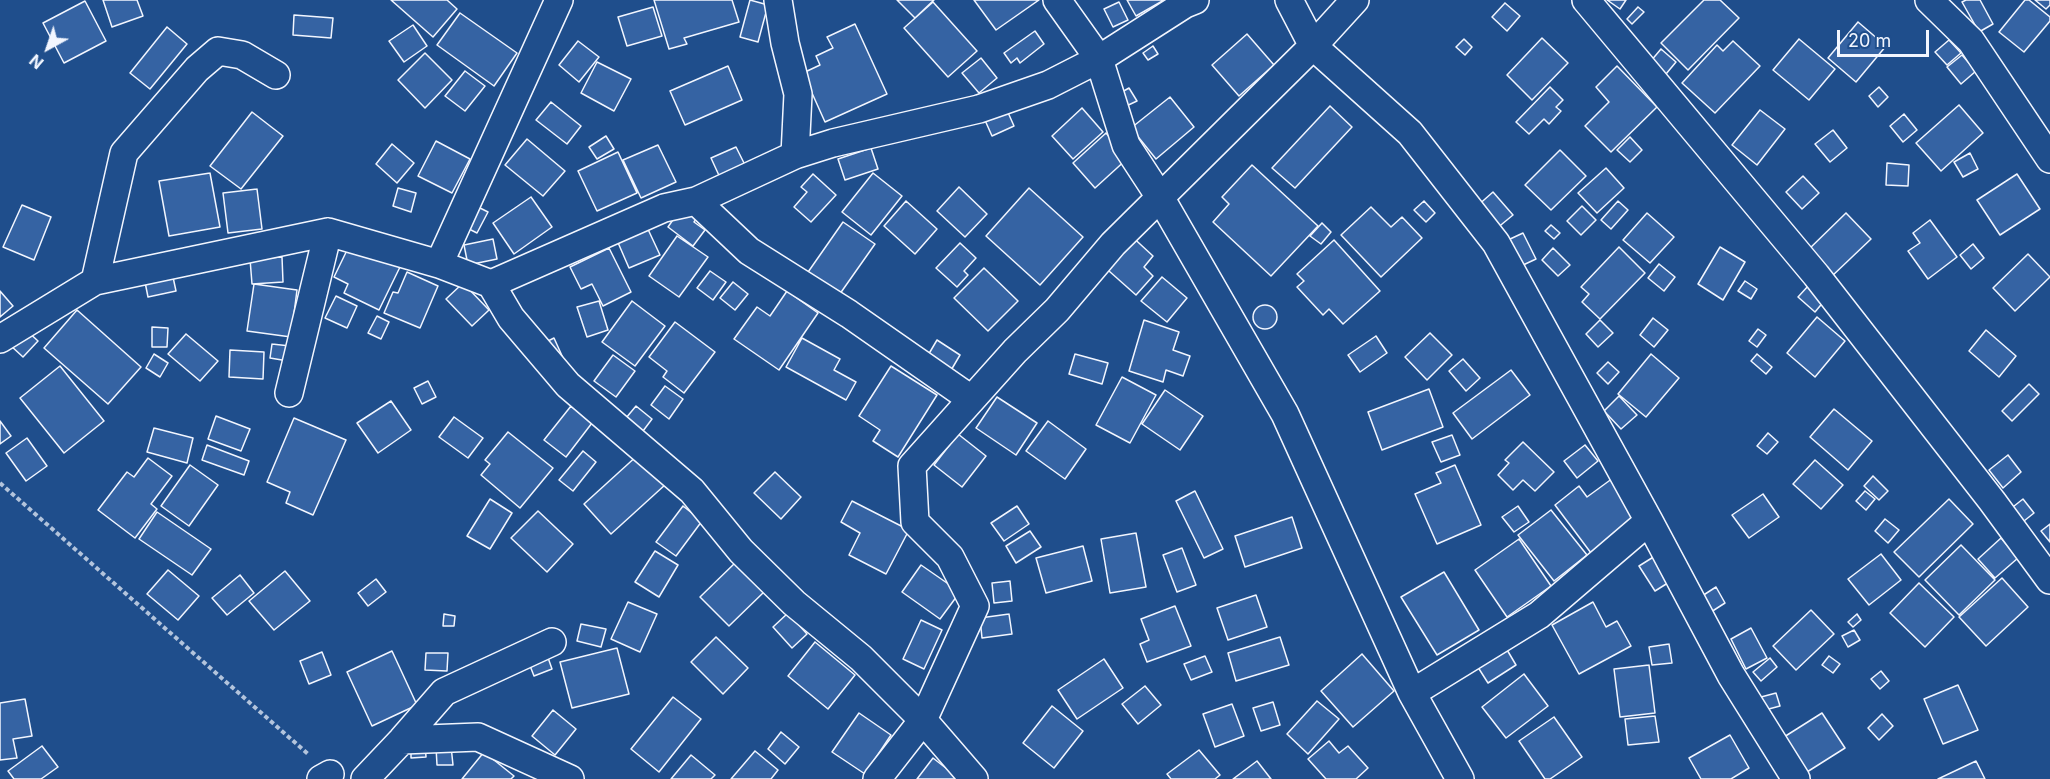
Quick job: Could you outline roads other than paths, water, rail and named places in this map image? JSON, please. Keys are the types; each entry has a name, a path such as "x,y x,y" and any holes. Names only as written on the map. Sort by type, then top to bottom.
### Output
{"street":[{"path":"439,264 559,0"},
{"path":"778,0 785,43 798,94 795,155"},
{"path":"1057,0 1099,59 1126,145 1160,197 1285,414 1412,693 1460,779"},
{"path":"491,284 664,208 696,201 795,155 833,143 980,109 1048,85 1099,59 1185,4 1195,0"},
{"path":"1289,0 1313,46 1410,133 1496,243 1731,675 1796,779"},
{"path":"877,779 923,720 975,606 950,557 915,522 912,466 971,399 1057,310 1113,244 1313,46 1354,0"},
{"path":"1586,0 1816,275 1992,501 2050,580"},
{"path":"1929,0 1971,41 2050,159"},
{"path":"95,281 124,153 197,69 218,51 242,55 276,75"},
{"path":"696,201 749,251 849,314 971,399"},
{"path":"289,393 328,232"},
{"path":"0,339 95,281 328,232 439,264 491,284 511,318 568,385 693,491 741,551 794,603 861,658 923,720 974,779"},
{"path":"1412,693 1539,615 1649,521"},
{"path":"365,779 444,692 552,642"},
{"path":"402,740 478,737 570,779"}]}
